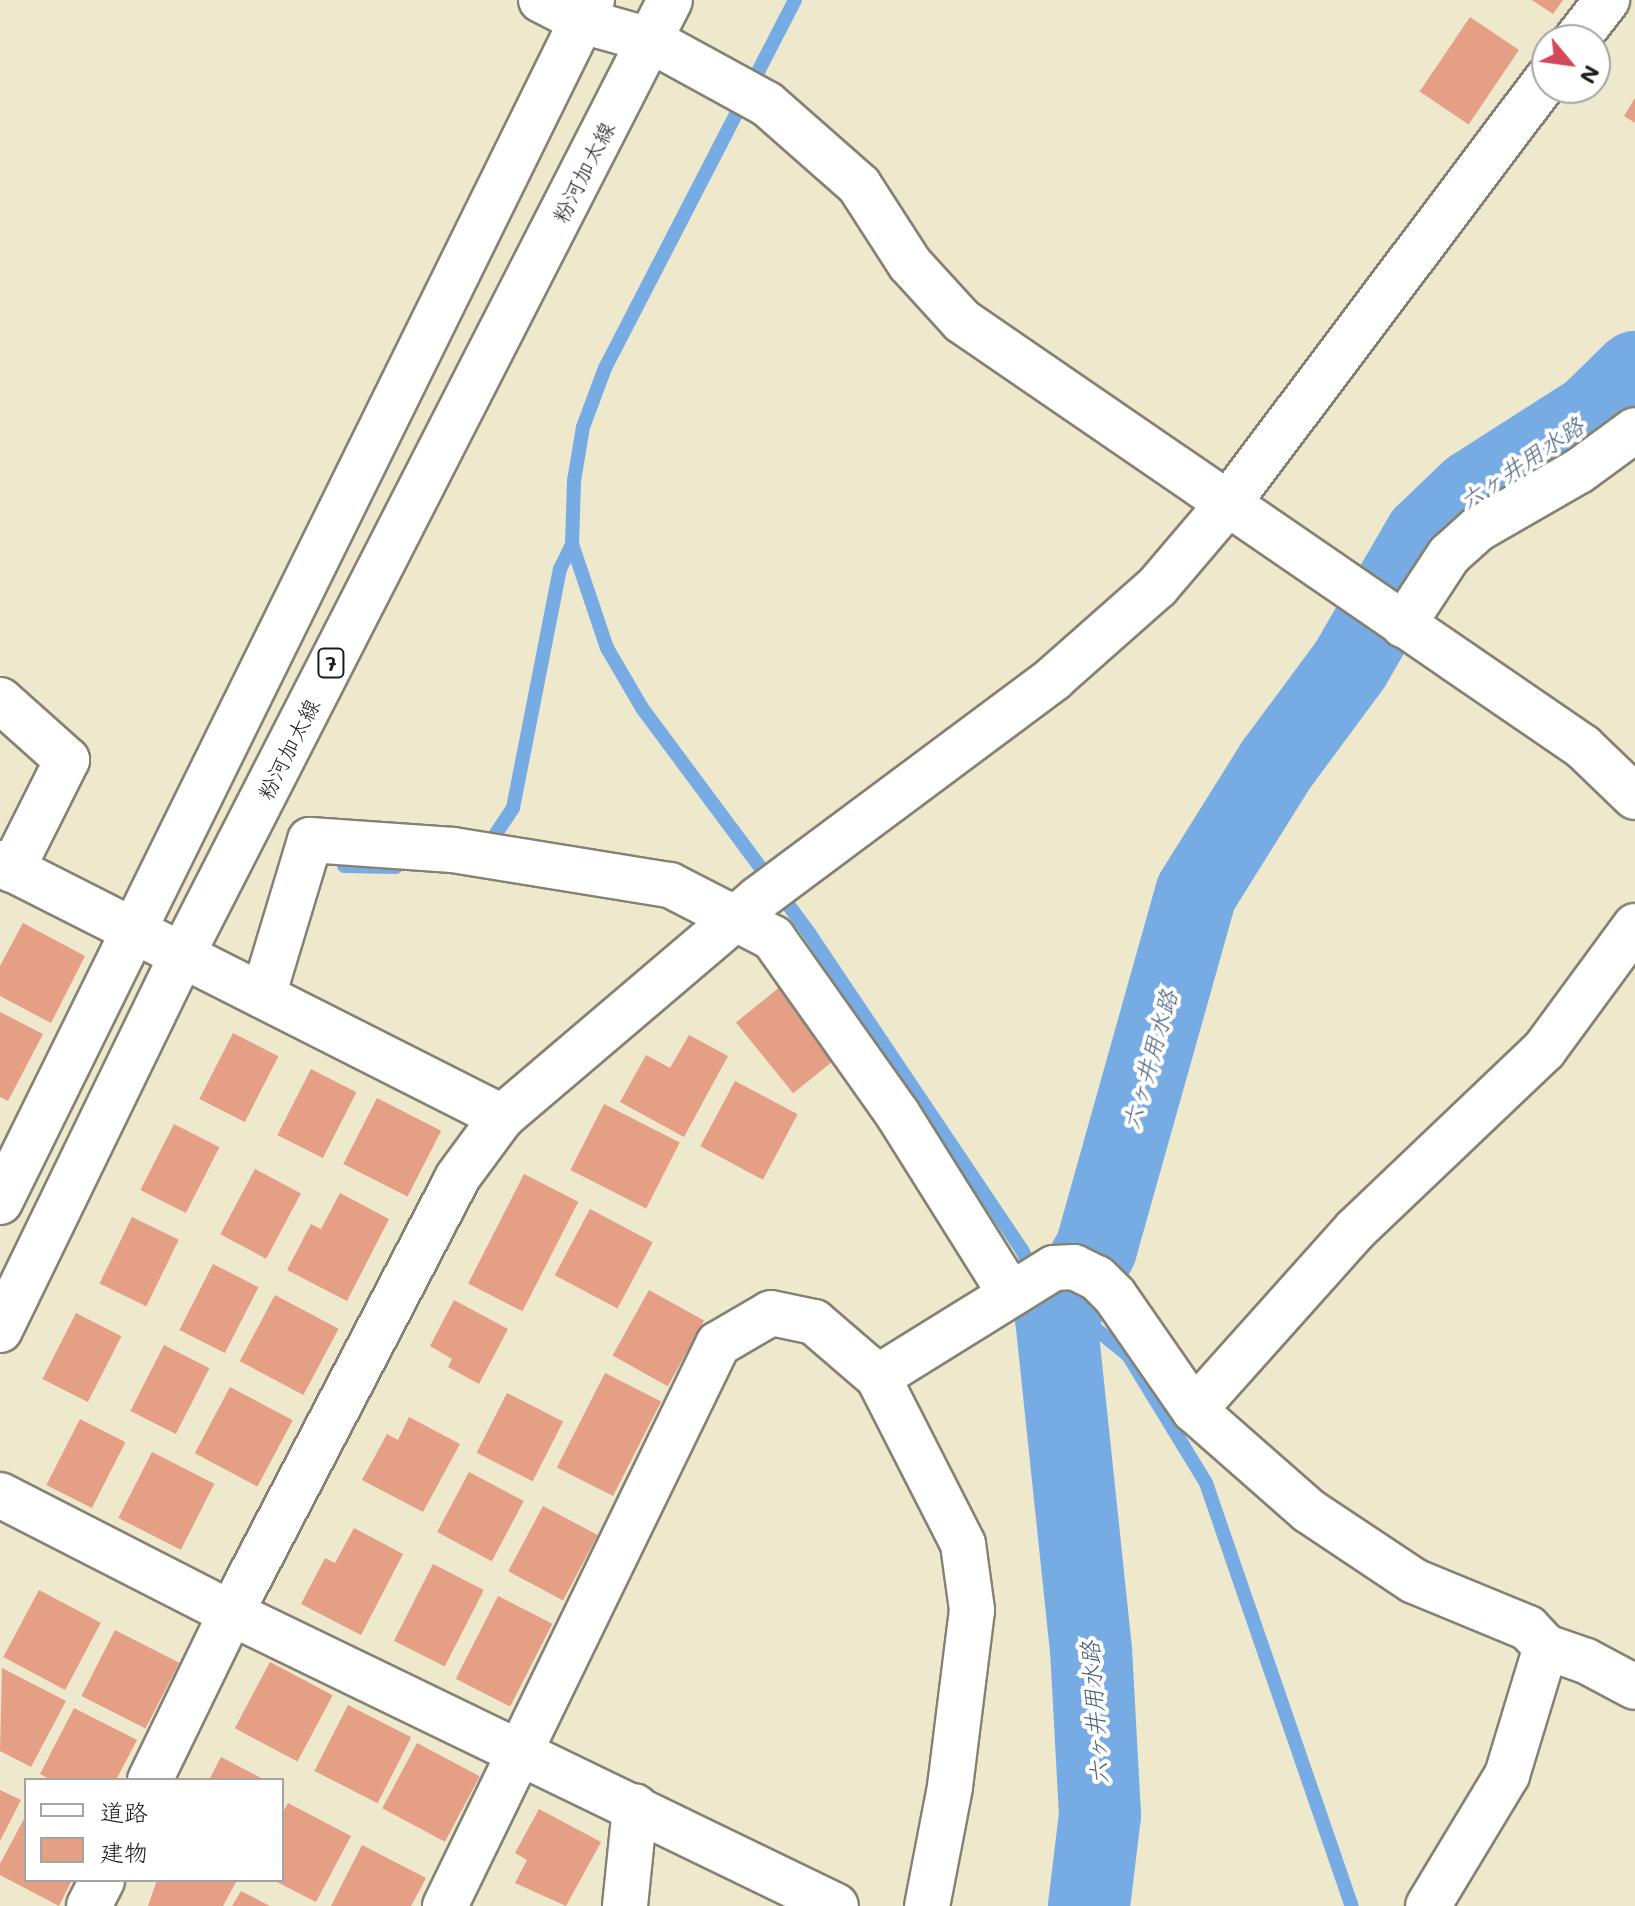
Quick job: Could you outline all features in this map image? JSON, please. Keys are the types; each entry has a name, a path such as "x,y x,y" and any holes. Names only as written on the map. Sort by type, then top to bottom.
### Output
{"street":[{"path":"541,0 587,10 725,78 767,104 859,185 910,264 962,321 1226,506 1583,747 1635,797"},
{"name":"粉河加太線","path":"0,1330 182,955 670,0"},
{"path":"1588,24 1607,0"},
{"path":"0,1202 132,928 587,10"},
{"path":"151,1778 231,1613 457,1178 502,1117 748,907 1054,678 1157,587 1226,506 1531,100"},
{"path":"1388,614 1478,529 1579,471 1635,430"},
{"path":"0,700 67,760 6,866 502,1117"},
{"path":"263,996 310,840 497,855 643,878 748,907 897,1113 1051,1279 1194,1410 1309,1511 1414,1581 1528,1628 1546,1647 1586,1661 1635,1687"},
{"path":"1194,1410 1356,1229 1544,1050 1635,926"},
{"path":"878,1377 1051,1279"},
{"path":"445,1906 718,1344 771,1313 814,1322 878,1377 963,1544 972,1610 950,1787 927,1906"},
{"path":"0,1495 231,1613 521,1750 836,1906"},
{"path":"1428,1906 1507,1775 1546,1647"},
{"path":"625,1906 635,1807"},
{"path":"89,1906 101,1882"}],"building":[{"path":"1532,0 1563,0 1553,14"},
{"path":"1470,17 1519,50 1469,125 1420,92"},
{"path":"1635,98 1635,123 1624,116"},
{"path":"23,923 85,956 51,1023 0,996 0,966"},
{"path":"781,986 838,1057 793,1093 736,1023"},
{"path":"0,1012 43,1034 8,1101 0,1097"},
{"path":"233,1033 278,1056 245,1122 199,1099"},
{"path":"689,1035 728,1056 684,1137 620,1102 646,1055 670,1068"},
{"path":"311,1069 356,1092 323,1158 277,1135"},
{"path":"735,1081 798,1114 763,1180 700,1146"},
{"path":"377,1098 441,1131 408,1197 343,1164"},
{"path":"604,1104 680,1143 646,1209 570,1170"},
{"path":"174,1124 219,1147 186,1213 140,1190"},
{"path":"255,1169 301,1193 266,1259 220,1234"},
{"path":"524,1174 578,1202 523,1311 468,1284"},
{"path":"340,1193 389,1219 347,1301 287,1270 311,1224 321,1229"},
{"path":"590,1209 653,1242 617,1309 555,1275"},
{"path":"132,1217 179,1240 146,1306 100,1284"},
{"path":"213,1264 258,1287 225,1353 179,1330"},
{"path":"649,1290 704,1321 668,1386 613,1356"},
{"path":"275,1295 339,1329 303,1395 240,1361"},
{"path":"454,1300 508,1329 479,1384 448,1367 452,1359 430,1346"},
{"path":"76,1313 121,1336 88,1402 42,1379"},
{"path":"164,1345 209,1368 176,1434 130,1411"},
{"path":"605,1373 661,1402 613,1496 557,1467"},
{"path":"230,1387 293,1420 257,1487 195,1453"},
{"path":"507,1393 563,1422 533,1481 477,1453"},
{"path":"409,1417 460,1444 423,1512 362,1480 387,1434 398,1440"},
{"path":"80,1419 125,1442 92,1508 46,1485"},
{"path":"152,1452 214,1484 181,1550 118,1518"},
{"path":"469,1472 524,1501 492,1561 437,1532"},
{"path":"543,1506 598,1535 563,1600 508,1571"},
{"path":"354,1528 403,1554 361,1635 301,1604 325,1558 335,1563"},
{"path":"433,1564 484,1590 445,1667 394,1641"},
{"path":"39,1590 101,1623 65,1690 3,1657"},
{"path":"498,1596 552,1624 510,1707 456,1679"},
{"path":"115,1630 179,1663 146,1729 81,1696"},
{"path":"270,1662 333,1695 297,1762 235,1728"},
{"path":"2,1668 66,1701 31,1767 0,1751"},
{"path":"348,1705 411,1737 378,1803 314,1771"},
{"path":"74,1708 137,1740 117,1778 47,1778 40,1774"},
{"path":"417,1743 480,1776 445,1842 382,1808"},
{"path":"221,1757 261,1778 210,1778"},
{"path":"0,1790 21,1800 0,1841"},
{"path":"288,1803 351,1836 316,1902 277,1882 284,1882 284,1810"},
{"path":"539,1809 601,1842 566,1906 515,1883 527,1860 515,1853"},
{"path":"24,1819 24,1882 71,1882 59,1906 0,1875 0,1864"},
{"path":"362,1845 426,1878 411,1906 331,1906"},
{"path":"156,1882 236,1882 223,1906 148,1906"},
{"path":"241,1891 270,1906 232,1906"}],"waterway":[{"path":"795,0 605,368 583,427 574,481 572,544 607,648 642,708 809,933 1022,1250 1056,1319"},
{"name":"六ヶ井用水路","path":"1089,1906 1100,1815 1091,1650 1056,1319 1096,1249 1196,893 1276,765 1350,665 1425,536 1472,491 1591,415 1635,372"},
{"path":"487,847 513,808 560,569 572,544"},
{"path":"344,866 396,867"},
{"path":"1065,1304 1128,1355 1206,1483 1352,1906"}]}
